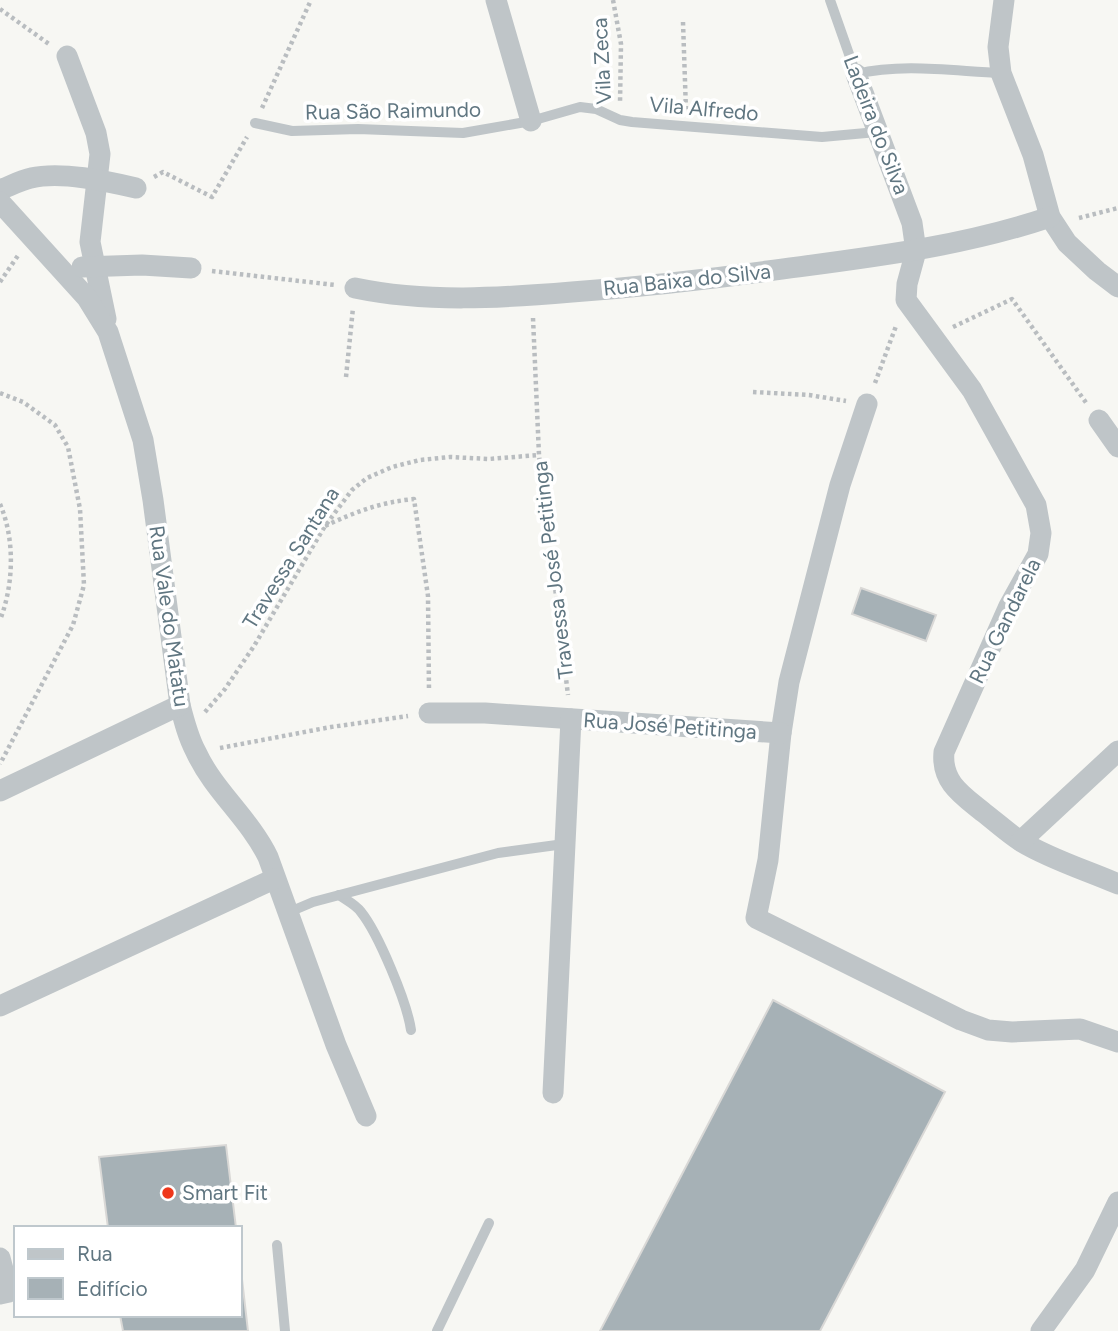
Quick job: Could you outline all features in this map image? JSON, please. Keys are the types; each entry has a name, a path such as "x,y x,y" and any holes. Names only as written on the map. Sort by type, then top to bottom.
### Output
{"street":[{"path":"496,0 531,121"},
{"path":"1004,0 998,47 1001,73 1033,155 1050,217 1067,243 1118,287"},
{"path":"67,57 96,133 100,154 90,242 108,332"},
{"name":"Ladeira do Silva","path":"856,74 912,223 916,251"},
{"path":"0,190 30,178 40,177 98,180 136,188"},
{"name":"Rua Vale do Matatu","path":"0,202 87,298 108,332 143,440 183,715 196,752 209,775 258,836 306,958 336,1045 366,1116"},
{"name":"Rua Baixa do Silva","path":"355,288 456,299 680,284 916,251 1011,230 1050,217"},
{"path":"906,300 907,284 916,251"},
{"path":"63,270 95,266 191,268"},
{"name":"Rua Gandarela","path":"906,300 972,390 1019,471 1036,505 1041,533 1038,554 1009,606 944,752 946,776 956,790 1021,841 1047,855 1118,884"},
{"path":"780,733 789,682 836,498 867,404"},
{"path":"1099,420 1118,447"},
{"name":"Rua José Petitinga","path":"429,713 485,713 780,733 768,860 756,918 961,1020 988,1030 1012,1032 1080,1029 1118,1042"},
{"path":"0,791 183,715"},
{"path":"552,1093 571,719"},
{"path":"1021,841 1118,751"},
{"path":"0,1006 274,879"},
{"path":"1041,1331 1085,1270 1118,1202"},
{"path":"0,1258 9,1292 0,1294"}],"lane":[{"name":"Ladeira do Silva","path":"830,0 856,74"},
{"path":"856,74 897,68 1001,73"},
{"name":"Vila Alfredo","path":"531,121 580,107 596,109 620,120 756,134 822,137 877,132"},
{"name":"Rua São Raimundo","path":"255,123 292,131 358,129 463,133 531,121"},
{"path":"287,914 313,902 498,853 564,844"},
{"path":"339,895 360,910 376,935 402,998 411,1030"},
{"path":"437,1331 489,1223"},
{"path":"276,1245 285,1331"}],"path":[{"path":"136,188 163,172 212,197 255,123 310,0"},
{"name":"Vila Zeca","path":"613,0 621,44 620,120"},
{"path":"0,9 67,57"},
{"path":"683,22 687,126"},
{"path":"1050,217 1081,218 1118,208"},
{"path":"0,282 32,237"},
{"path":"191,268 355,288 346,377"},
{"name":"Travessa José Petitinga","path":"532,296 539,456 571,719"},
{"path":"934,337 1012,299 1099,420"},
{"path":"753,392 809,395 867,404 906,300"},
{"path":"0,393 23,402 55,425 68,447 80,509 84,585 73,625 0,764"},
{"name":"Travessa Santana","path":"183,715 210,708 225,689 283,601 325,526 352,490 367,478 391,467 420,460 539,456"},
{"path":"196,752 331,727 429,713 428,596 414,499 387,501 360,509 325,526"},
{"path":"0,504 8,523 11,565 0,620"}],"building":[{"path":"861,588 936,615 926,641 852,614"},
{"path":"773,1000 945,1092 820,1331 600,1331"},
{"name":"Smart Fit","path":"226,1145 236,1226 108,1226 99,1157"},
{"name":"Smart Fit","path":"242,1279 248,1331 123,1331 120,1317 242,1317"}],"place":[{"name":"Smart Fit","path":"168,1193"}]}
